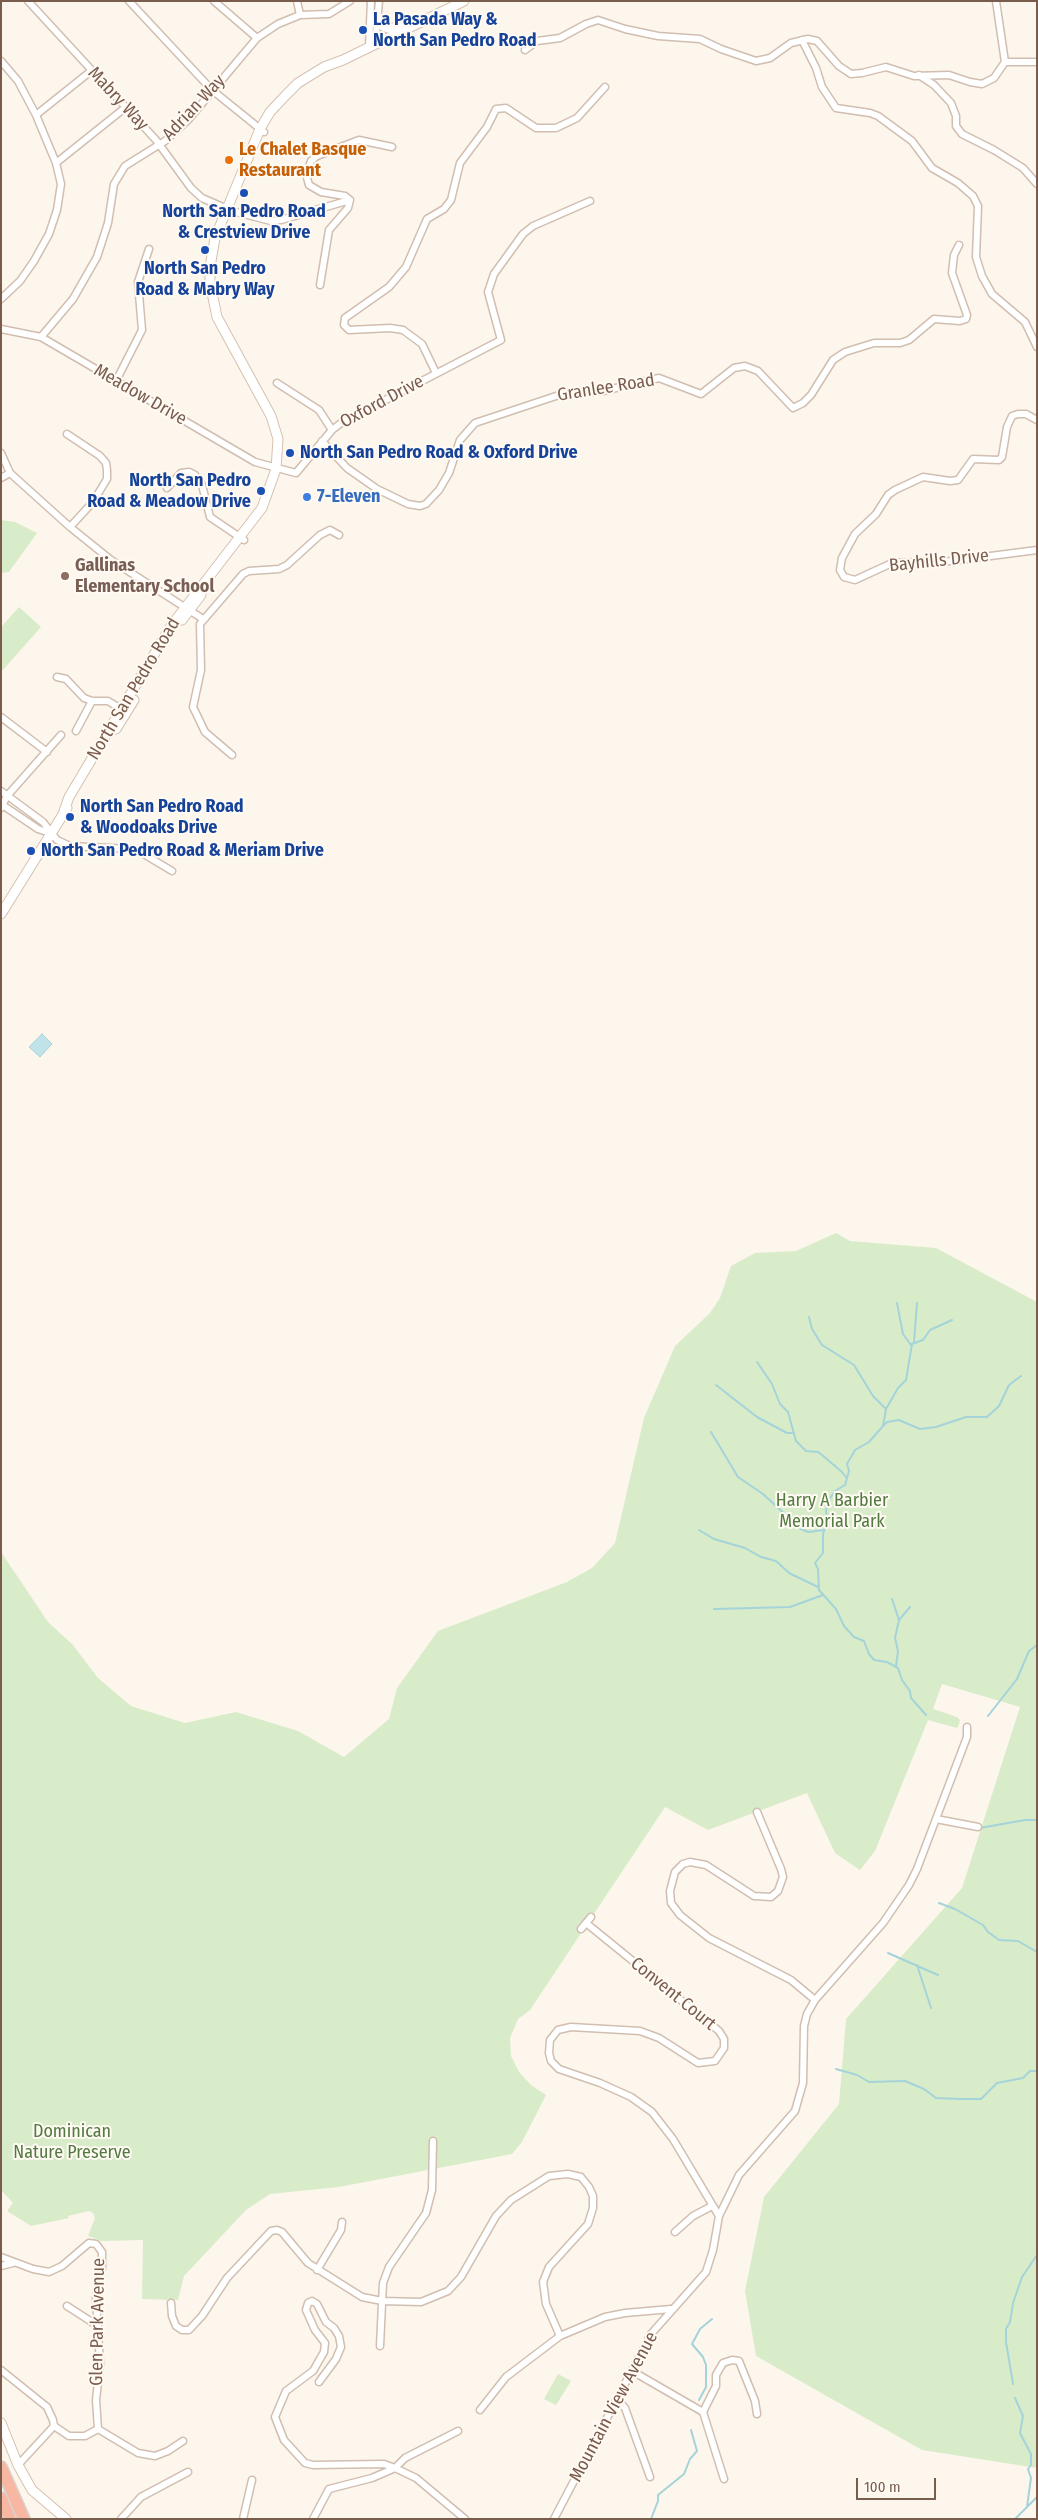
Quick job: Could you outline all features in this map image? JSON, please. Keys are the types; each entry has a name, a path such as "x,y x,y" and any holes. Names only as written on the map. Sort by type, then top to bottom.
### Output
{"highway":[{"path":"1,2467 24,2519"},
{"path":"1,2498 10,2519"}],"street":[{"name":"Mabry Way","path":"28,1 160,144 191,188 202,198 230,210 271,220 281,220 350,200"},
{"path":"129,1 212,90 262,131"},
{"path":"214,1 257,38"},
{"path":"296,1 300,15"},
{"name":"Adrian Way","path":"41,337 73,299 97,257 108,223 114,184 117,175 125,166 160,144 188,120 257,38 278,24 300,15 329,14 350,1"},
{"path":"369,48 371,1"},
{"path":"369,48 376,33 379,1"},
{"name":"North San Pedro Road","path":"1,914 64,811 74,800 124,711 187,608 242,538 267,510 279,470 283,439 276,414 221,315 216,297 216,258 220,240 262,131 288,99 301,87 343,60 464,1"},
{"path":"525,50 537,41 560,38 586,24 598,20 625,29 658,36 700,39 721,49 756,60 770,58 782,48 802,40 817,41 839,66 851,74 886,67 918,75 949,75 982,84 994,78 1005,62 1005,49 997,15 996,1"},
{"path":"378,20 381,25 396,28 426,15 440,13"},
{"path":"802,40 822,87 836,108 878,116 912,141 932,168 958,182 973,196 978,206 976,256 982,276 992,294 1025,322 1037,347"},
{"path":"1,61 18,81 36,114 56,163 61,184 58,210 49,234 34,262 20,281 1,300"},
{"path":"1005,62 1037,62"},
{"path":"36,114 91,71"},
{"path":"918,75 934,85 951,103 956,116 956,126 962,134 994,150 1023,168 1037,184"},
{"path":"436,373 422,344 402,330 390,328 349,330 344,325 345,318 389,287 406,267 427,219 444,209 451,200 460,163 487,127 496,109 506,108 536,128 556,128 577,118 605,87"},
{"path":"56,163 126,107"},
{"path":"320,286 329,230 348,208 350,200 345,196 321,192 309,185 306,174 311,161 317,156 359,140 392,147"},
{"name":"Oxford Drive","path":"279,470 296,473 341,422 501,340 488,292 494,274 523,234 533,226 590,201"},
{"name":"Granlee Road","path":"322,442 347,468 376,488 408,504 420,506 426,504 439,490 448,473 460,440 476,424 518,407 562,394 603,390 659,378 701,394 734,368 745,366 758,370 792,408 803,403 811,395 833,360 845,352 874,343 900,343 909,340 934,319 960,321 966,319 967,315 952,274 954,255 959,245"},
{"path":"116,381 142,330 138,282 149,249"},
{"name":"Meadow Drive","path":"1,329 41,337 255,462 279,470"},
{"path":"277,383 318,410 332,430"},
{"name":"Bayhills Drive","path":"1037,420 1026,414 1012,416 1007,427 1002,457 999,460 973,459 958,480 950,481 923,477 888,495 876,514 855,534 842,558 840,570 844,577 855,580 892,563 952,562 1037,550"},
{"path":"67,434 100,456 106,463 107,470 107,479 92,502 70,527"},
{"path":"1,453 10,473 70,527 111,560 203,619"},
{"path":"168,488 181,473 189,472 195,475 202,485 208,514 242,538"},
{"path":"1,478 10,473"},
{"path":"232,756 206,732 193,706 201,670 199,634 203,619 243,574 249,571 279,569 287,565 320,535 330,530 339,534"},
{"path":"57,677 66,679 84,698 92,701 108,701 124,711"},
{"path":"76,731 92,701"},
{"path":"1,717 47,752"},
{"path":"50,833 38,829 2,806 7,796 61,735"},
{"path":"1,790 43,822 57,840 70,846 130,849 142,852 172,871"},
{"name":"Mountain View Avenue","path":"554,2519 651,2334 706,2272 714,2250 719,2216 747,2164 785,2123 798,2104 803,2083 804,2026 807,2014 815,2000 896,1905 918,1870 967,1737 967,1727"},
{"path":"757,1812 781,1869 783,1877 778,1890 771,1897 754,1896 706,1865 690,1862 683,1864 675,1872 670,1890 670,1903 680,1915 709,1938 791,1980 815,2000"},
{"path":"936,1819 978,1827"},
{"path":"581,1929 591,1917"},
{"name":"Convent Court","path":"586,1924 719,2031 724,2039 724,2048 715,2061 698,2063 659,2038 640,2031 571,2027 558,2030 550,2040 549,2053 551,2061 559,2069 600,2083 631,2097 652,2112 673,2139 719,2216"},
{"path":"380,2346 383,2284 390,2267 426,2213 432,2190 433,2141"},
{"path":"171,2303 172,2316 176,2326 182,2330 189,2330 194,2327 227,2278 271,2231 282,2232 308,2263 362,2297 382,2301 421,2302 448,2291 461,2277 496,2216 511,2200 549,2176 568,2174 581,2177 590,2187 593,2196 593,2208 588,2224 549,2267 544,2282 546,2304 560,2336"},
{"path":"675,2232 693,2216 712,2206"},
{"path":"317,2270 341,2230 342,2222"},
{"name":"Glen Park Avenue","path":"1,2257 13,2263 49,2272 62,2266 88,2243 96,2244 102,2252 102,2268 96,2298 100,2364 96,2400 98,2429"},
{"path":"1,2266 13,2263"},
{"path":"319,2382 336,2358 341,2347 339,2336 326,2322 315,2301 308,2303 306,2310 315,2330 325,2343 324,2352 313,2371 286,2391 278,2408 275,2417 284,2440 300,2459 313,2466 384,2464 395,2468 416,2478 465,2519"},
{"path":"67,2306 98,2326"},
{"path":"480,2410 506,2377 560,2336 606,2317 653,2310 671,2310"},
{"path":"703,2412 716,2386 716,2375 722,2362 732,2360 739,2361 755,2400 757,2414"},
{"path":"1,2370 47,2407 54,2420 54,2426 18,2465"},
{"path":"632,2371 703,2412 724,2479"},
{"path":"617,2399 625,2408 650,2477"},
{"path":"1,2423 18,2465 32,2490 66,2519"},
{"path":"54,2426 69,2436 85,2436 98,2429 138,2453 155,2456 168,2451 183,2441"},
{"path":"313,2519 329,2489 372,2478 395,2468 405,2458 458,2431"},
{"path":"121,2519 141,2497 188,2472"},
{"path":"243,2519 252,2480"}],"green space":[{"path":"1,520 15,522 37,533 9,572 1,573"},
{"path":"19,607 41,627 2,671 1,627"},
{"name":"Harry A Barbier Memorial Park","path":"836,1233 850,1241 936,1248 1037,1302 1037,2468 922,2450 756,2356 745,2291 764,2197 839,2104 846,2019 962,1888 1020,1707 942,1684 933,1709 957,1717 960,1720 959,1724 957,1728 928,1720 875,1851 860,1870 835,1853 807,1793 708,1830 665,1807 530,2010 518,2019 510,2038 511,2056 519,2072 531,2085 546,2095 522,2142 512,2154 339,2187 270,2194 246,2210 184,2276 178,2300 142,2299 143,2240 101,2241 88,2236 95,2218 93,2213 89,2211 68,2216 69,2218 31,2226 7,2211 13,2203 1,2190 1,1552 48,1622 73,1645 98,1678 131,1706 185,1723 236,1712 298,1731 344,1757 389,1719 397,1688 438,1631 567,1582 592,1568 615,1543 644,1418 675,1346 710,1313 720,1298 731,1266 755,1253 796,1251"},
{"path":"558,2374 571,2381 556,2405 544,2399"}],"water":[{"path":"42,1034 52,1044 40,1057 29,1047"}],"waterway":[{"path":"897,1303 903,1334 911,1345"},
{"path":"914,1342 917,1303"},
{"path":"809,1317 812,1329 822,1345 854,1365 873,1396 886,1409"},
{"path":"926,1715 911,1698 910,1691 902,1680 898,1668 887,1662 874,1660 869,1654 864,1641 854,1637 844,1626 836,1609 819,1590 818,1569 815,1563 823,1553 823,1534 827,1521 826,1510 830,1498 835,1491 845,1485 849,1471 847,1464 855,1450 869,1442 883,1426 886,1409 898,1388 906,1380 912,1344 923,1340 930,1330 952,1320"},
{"path":"757,1362 772,1384 780,1404 788,1412 796,1441 806,1451 818,1452 846,1477"},
{"path":"883,1426 887,1422 899,1420 920,1429 936,1427 966,1417 987,1417 999,1406 1009,1385 1021,1376"},
{"path":"716,1385 757,1417 787,1433 792,1433"},
{"path":"711,1432 738,1477 763,1494 801,1529 808,1532 824,1530"},
{"path":"699,1530 714,1539 745,1548 761,1557 776,1561 789,1573 818,1587"},
{"path":"714,1609 790,1607 823,1595"},
{"path":"892,1599 899,1620 895,1638 898,1651 896,1666"},
{"path":"899,1620 910,1607"},
{"path":"988,1716 1017,1679 1029,1651 1037,1645"},
{"path":"980,1828 1025,1820 1037,1820"},
{"path":"939,1903 955,1909 983,1925 988,1932 999,1940 1018,1941 1037,1952"},
{"path":"888,1953 938,1975"},
{"path":"917,1965 931,2008"},
{"path":"836,2069 857,2075 869,2082 905,2081 924,2089 936,2098 960,2099 981,2099 997,2083 1023,2078 1030,2071 1037,2071"},
{"path":"1013,2384 1006,2342 1006,2329 1010,2322 1013,2303 1022,2277 1037,2255"},
{"path":"699,2400 706,2387 706,2365 703,2357 692,2344 700,2329 712,2319"},
{"path":"1015,2398 1023,2416 1020,2433 1031,2454 1031,2465 1028,2469 1031,2478 1027,2507"},
{"path":"651,2519 658,2501 658,2495 684,2474 690,2459 697,2451 691,2430"},
{"path":"1015,2519 1037,2497"}],"place":[{"name":"La Pasada Way & North San Pedro Road","path":"363,30"},
{"name":"Le Chalet Basque Restaurant","path":"229,160"},
{"name":"North San Pedro Road & Crestview Drive","path":"244,193"},
{"name":"North San Pedro Road & Mabry Way","path":"205,250"},
{"name":"North San Pedro Road & Oxford Drive","path":"290,453"},
{"name":"North San Pedro Road & Meadow Drive","path":"261,491"},
{"name":"7-Eleven","path":"307,497"},
{"name":"Gallinas Elementary School","path":"65,576"},
{"name":"North San Pedro Road & Woodoaks Drive","path":"70,817"},
{"name":"North San Pedro Road & Meriam Drive","path":"31,851"}],"park label":[{"name":"Dominican Nature Preserve","path":"72,2142"}]}
